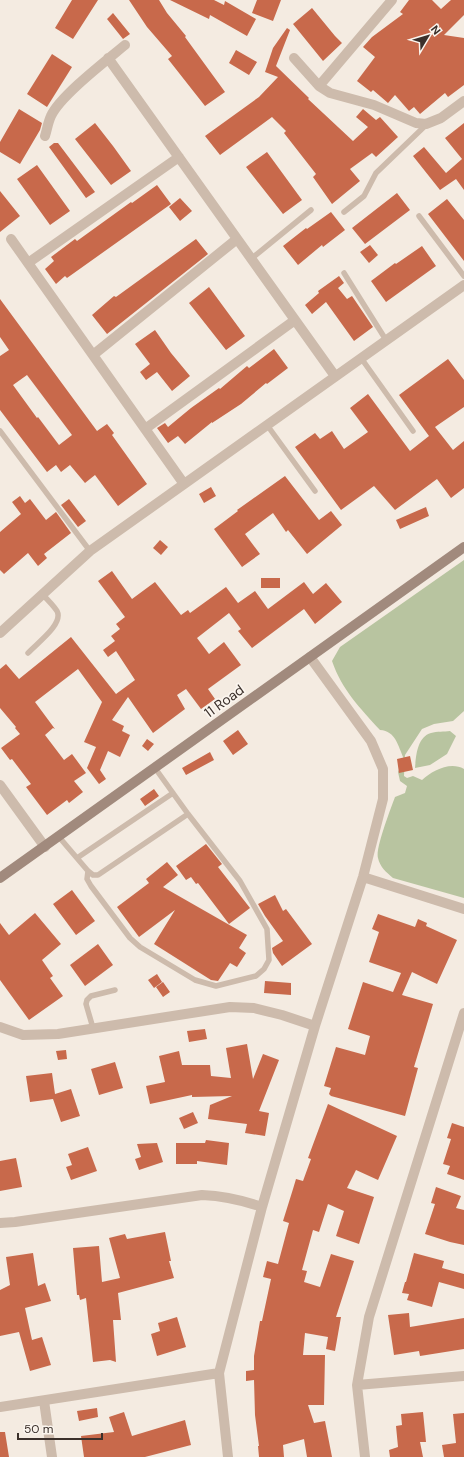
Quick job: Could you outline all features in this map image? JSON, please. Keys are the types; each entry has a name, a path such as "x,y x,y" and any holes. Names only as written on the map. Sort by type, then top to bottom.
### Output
{"street":[{"path":"319,86 392,0"},
{"path":"45,136 52,115 62,99 125,45"},
{"path":"108,58 335,376"},
{"path":"294,58 319,86 330,93 374,105 416,123 426,124 441,118 464,101"},
{"path":"28,263 179,157"},
{"path":"11,238 184,484"},
{"path":"93,355 237,239"},
{"path":"0,633 90,551 464,285"},
{"path":"145,429 295,320"},
{"name":"11 Road","path":"0,878 464,547"},
{"path":"228,1457 219,1373 262,1207 315,1026 363,877 383,800 383,769 371,741 310,657"},
{"path":"0,785 45,847"},
{"path":"363,877 464,909"},
{"path":"0,1028 23,1035 58,1034 230,1007 254,1008 282,1015 315,1026"},
{"path":"365,1457 357,1385 369,1316 464,1014"},
{"path":"0,1223 202,1195 226,1196 262,1207"},
{"path":"0,1407 219,1373"},
{"path":"357,1385 464,1376"},
{"path":"44,1401 52,1457"}],"lane":[{"path":"344,212 364,196 376,174 426,124"},
{"path":"251,259 311,210"},
{"path":"419,216 464,276"},
{"path":"344,273 386,340"},
{"path":"361,358 413,430"},
{"path":"267,425 315,491"},
{"path":"0,431 90,551"},
{"path":"28,653 56,625 59,618 57,612 42,594"},
{"path":"88,871 88,878 91,886 130,938 140,947 195,980 216,986 256,976 264,969 269,960 267,929 240,881 188,814 155,768"},
{"path":"77,858 173,793"},
{"path":"59,836 88,871 93,875 98,875 188,814"},
{"path":"93,1028 86,1004 87,1000 91,996 115,990"}],"green space":[{"path":"464,560 464,711 453,721 434,724 422,729 405,755 404,776 407,778 413,776 422,780 436,770 442,768 453,766 464,769 464,898 393,878 380,864 378,858 379,846 387,819 395,797 405,793 407,786 400,781 398,772 404,759 393,736 390,733 380,730 346,690 332,661 340,647"},
{"path":"450,731 456,736 447,754 430,765 415,768 418,748 423,738 431,733"}],"building":[{"path":"72,0 98,0 73,39 55,28"},
{"path":"129,0 159,0 225,92 205,106 168,59 172,56 147,27"},
{"path":"170,0 214,0 224,5 225,1 256,19 247,36 210,15 209,19"},
{"path":"257,0 281,0 273,21 252,13"},
{"path":"409,0 432,0 441,9 451,0 464,0 464,15 444,35 464,38 464,85 448,97 445,93 420,114 414,107 409,111 395,95 388,103 373,90 371,92 357,81 375,57 363,47 372,37 403,14 400,12"},
{"path":"312,8 342,43 323,61 293,24"},
{"path":"113,13 130,34 123,39 107,19"},
{"path":"287,28 290,30 276,66 309,98 308,99 353,141 368,127 356,117 363,109 376,120 380,117 398,137 376,157 372,153 350,169 360,181 332,204 313,177 316,174 284,133 286,131 272,117 220,155 205,136 259,97 278,77 265,72 273,48"},
{"path":"236,50 257,62 249,75 229,63"},
{"path":"52,54 72,67 47,107 27,94"},
{"path":"19,109 42,123 40,130 20,164 0,152 0,142"},
{"path":"95,123 131,171 111,185 75,139"},
{"path":"464,123 464,190 456,179 440,190 413,156 424,147 446,173 462,159 445,138"},
{"path":"54,143 58,143 95,192 86,198 49,147"},
{"path":"267,152 302,200 283,214 246,167"},
{"path":"37,165 70,211 50,225 17,179"},
{"path":"157,185 171,204 67,278 65,276 56,284 45,269 54,261 51,257 75,239 77,241"},
{"path":"0,191 20,216 0,232"},
{"path":"397,193 410,210 365,244 352,228"},
{"path":"180,198 192,211 180,221 169,207"},
{"path":"447,199 464,220 464,261 428,214"},
{"path":"331,212 345,230 323,247 322,245 298,265 283,246 306,228 307,229"},
{"path":"196,239 208,254 107,334 92,315 114,296 116,297"},
{"path":"370,245 378,255 369,263 360,252"},
{"path":"422,246 436,266 386,302 371,281 395,263 396,264"},
{"path":"339,276 344,283 338,288 347,299 352,296 373,327 354,341 326,302 312,314 305,305 319,293 318,291"},
{"path":"209,287 245,336 226,350 189,303"},
{"path":"0,299 97,431 107,424 114,433 112,435 147,484 118,506 95,475 85,483 70,465 61,472 56,465 47,472 0,410 0,356 9,350 0,337","holes":["27,375 72,435 59,445 13,385"]},
{"path":"155,330 190,376 172,391 157,372 146,380 140,372 150,364 135,344"},
{"path":"274,349 288,368 267,384 266,383 241,404 212,422 185,444 178,436 168,443 157,428 165,423 168,427 191,408 219,388 220,389 247,366 249,368"},
{"path":"448,359 464,380 464,407 435,427 453,450 464,441 464,488 451,498 437,479 395,510 374,486 341,510 295,447 315,433 320,439 332,431 344,449 368,432 350,408 368,394 410,451 429,436 399,395"},
{"path":"285,476 319,520 331,511 342,525 307,554 288,530 286,532 273,513 245,534 260,554 242,567 214,529 238,511 237,510"},
{"path":"211,487 216,496 204,503 199,494"},
{"path":"20,496 25,503 30,499 46,520 56,512 71,533 44,554 47,558 38,566 28,553 4,574 0,570 0,532 21,514 12,502"},
{"path":"69,499 86,521 78,527 61,505"},
{"path":"426,507 429,516 400,529 396,520"},
{"path":"160,540 168,547 161,555 153,548"},
{"path":"112,571 132,599 155,582 181,615 188,610 190,613 226,587 238,603 255,591 268,609 304,582 313,594 326,583 342,602 315,624 304,609 252,648 238,631 241,629 229,613 197,638 209,654 224,642 241,665 208,689 215,699 201,709 186,689 177,695 185,709 153,733 128,697 112,720 124,726 122,731 130,735 120,757 108,751 100,770 106,779 99,784 87,768 96,747 84,742 102,702 78,669 35,702 55,729 53,728 45,735 64,760 72,754 86,773 74,781 83,792 69,803 67,800 47,815 26,787 31,784 12,759 10,760 1,748 20,734 0,708 0,669 6,664 19,679 71,637 116,694 135,680 116,651 108,657 103,650 115,641 111,636 120,629 116,624 125,617 98,581"},
{"path":"261,578 280,578 280,588 261,588"},
{"path":"238,730 248,744 233,755 223,741"},
{"path":"147,739 154,744 148,751 142,746"},
{"path":"210,752 214,760 186,775 182,768"},
{"path":"410,756 413,770 399,773 397,759"},
{"path":"154,789 159,796 145,806 140,799"},
{"path":"206,844 222,864 218,867 250,908 229,924 198,883 196,884 191,877 186,880 176,866"},
{"path":"167,862 178,875 163,887 247,935 239,948 246,953 237,967 230,963 218,981 211,980 154,944 175,910 139,937 117,907 149,883 146,879"},
{"path":"72,890 95,921 76,935 53,904"},
{"path":"275,895 283,911 286,909 312,944 282,966 273,953 272,948 283,941 258,904"},
{"path":"35,913 61,944 42,960 53,976 50,978 63,996 29,1020 0,980 0,923 9,935"},
{"path":"378,914 415,927 418,919 427,923 426,926 457,940 437,984 412,972 402,995 433,1004 414,1067 418,1068 405,1116 331,1096 329,1094 331,1088 324,1086 336,1047 365,1055 370,1036 348,1029 363,982 393,992 401,973 369,962 379,932 372,929"},
{"path":"98,944 113,965 85,986 70,965"},
{"path":"157,974 162,982 154,988 148,980"},
{"path":"265,981 291,983 291,995 264,993"},
{"path":"163,982 170,992 163,997 156,987"},
{"path":"205,1029 207,1039 189,1042 187,1031"},
{"path":"247,1044 253,1079 263,1054 279,1060 259,1111 269,1113 265,1136 245,1133 247,1124 208,1119 210,1105 232,1096 192,1097 192,1095 150,1104 146,1086 165,1082 159,1056 179,1051 182,1065 210,1065 211,1076 231,1078 226,1048"},
{"path":"66,1050 67,1059 58,1060 56,1051"},
{"path":"115,1062 123,1088 99,1095 91,1069"},
{"path":"52,1073 55,1094 71,1089 80,1116 61,1122 53,1099 30,1102 26,1076"},
{"path":"328,1104 397,1136 378,1180 356,1170 347,1188 374,1197 359,1244 336,1236 344,1211 328,1204 319,1232 313,1230 302,1270 307,1271 304,1282 320,1287 331,1254 354,1261 336,1317 341,1317 335,1351 326,1349 328,1337 305,1333 303,1355 325,1355 324,1405 308,1405 314,1423 325,1421 332,1457 307,1457 304,1439 283,1445 284,1457 259,1457 255,1415 254,1380 246,1381 246,1371 254,1370 254,1356 260,1321 262,1321 271,1279 263,1277 267,1261 278,1264 289,1223 283,1221 296,1179 303,1181 311,1159 308,1158"},
{"path":"193,1112 198,1123 184,1129 179,1118"},
{"path":"452,1123 464,1127 464,1180 447,1174 450,1166 443,1164 451,1139 447,1138"},
{"path":"206,1140 229,1143 227,1165 197,1161 197,1164 176,1164 176,1143 205,1143"},
{"path":"157,1143 163,1162 139,1170 135,1159 141,1157 137,1144"},
{"path":"88,1147 97,1171 71,1180 66,1167 72,1165 68,1154"},
{"path":"16,1158 22,1187 0,1191 0,1161"},
{"path":"436,1187 461,1196 456,1208 464,1210 464,1245 425,1234 435,1204 431,1203"},
{"path":"165,1232 171,1261 169,1261 174,1278 118,1293 121,1320 113,1320 116,1362 110,1360 93,1362 86,1298 80,1300 79,1295 77,1295 73,1248 99,1246 102,1282 120,1278 109,1238 125,1234 127,1239"},
{"path":"33,1253 38,1286 45,1283 51,1301 25,1308 32,1340 42,1337 51,1365 30,1371 19,1332 0,1336 0,1290 10,1285 6,1257"},
{"path":"414,1253 444,1261 442,1268 464,1274 464,1289 439,1282 432,1307 407,1300 409,1294 402,1293"},
{"path":"409,1313 410,1327 464,1318 464,1349 420,1356 419,1351 394,1355 388,1315"},
{"path":"177,1317 186,1347 157,1356 151,1334 160,1331 158,1323"},
{"path":"97,1408 98,1417 79,1421 77,1411"},
{"path":"124,1412 132,1436 185,1420 191,1445 145,1457 84,1457 81,1436 114,1432 109,1417"},
{"path":"423,1412 426,1442 420,1442 423,1457 390,1457 389,1450 398,1447 396,1426 402,1425 401,1414"},
{"path":"464,1413 464,1457 444,1457 442,1445 456,1443 453,1414"},
{"path":"0,1432 5,1432 9,1457 0,1457"}]}
